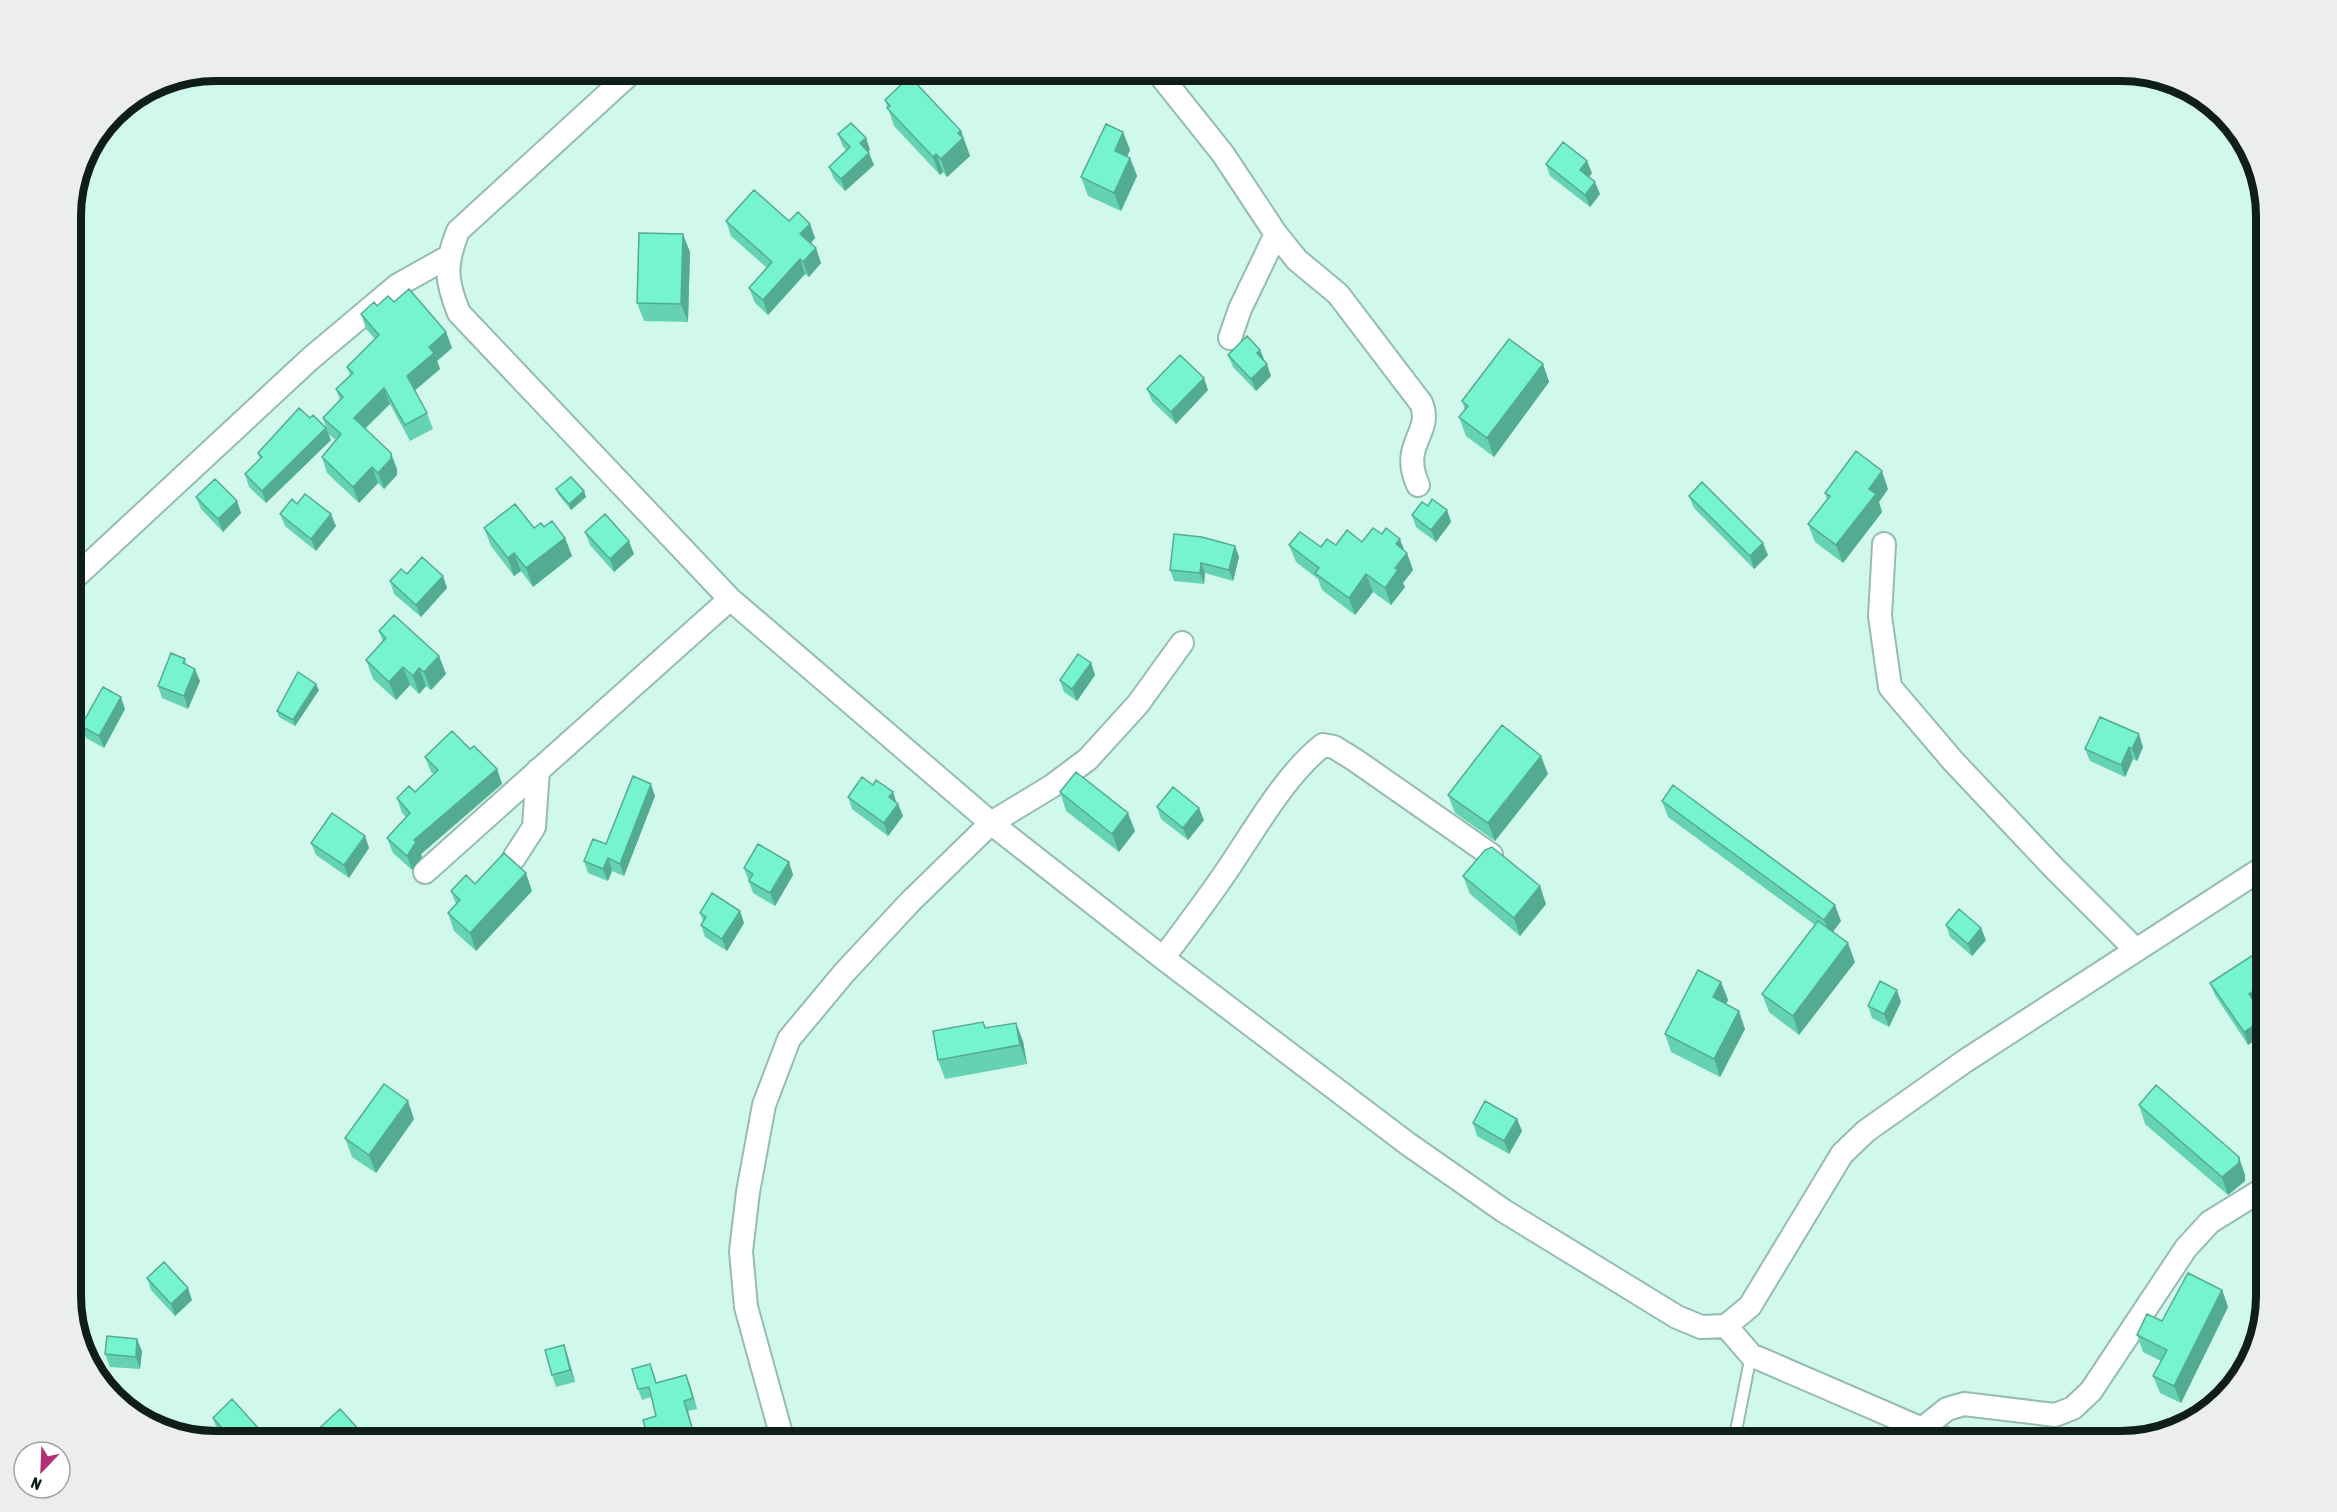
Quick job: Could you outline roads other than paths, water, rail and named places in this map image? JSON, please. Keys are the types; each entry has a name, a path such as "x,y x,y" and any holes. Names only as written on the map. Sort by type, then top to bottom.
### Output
{"street":[{"path":"622,81 458,231 448,257 447,278 459,313 730,599 992,823 1163,958 1408,1144 1504,1211 1677,1317 1701,1327 1726,1326 1750,1306 1842,1154 1866,1131 1965,1061 2256,872"},
{"path":"1165,81 1223,154 1296,260 1338,294 1421,403 1425,413 1424,423 1411,454 1411,470 1418,485"},
{"path":"1230,339 1240,309 1276,234"},
{"path":"81,572 310,359 398,285 448,257"},
{"path":"1884,544 1880,616 1890,687 1953,761 2055,869 2136,950"},
{"path":"425,872 730,599"},
{"path":"780,1431 746,1307 742,1283 743,1224 764,1105 789,1039 844,973 910,902 992,823 1052,786 1088,759 1138,704 1182,643"},
{"path":"1163,958 1212,893 1259,822 1309,757 1323,745 1334,747 1355,760 1491,855"},
{"path":"514,858 534,827 538,770"},
{"path":"1922,1429 1947,1408 1964,1404 2055,1414 2073,1408 2091,1391 2186,1248 2210,1222 2256,1194"},
{"path":"1726,1326 1751,1355 1926,1431"}],"lane":[{"path":"1736,1431 1751,1355"}]}
